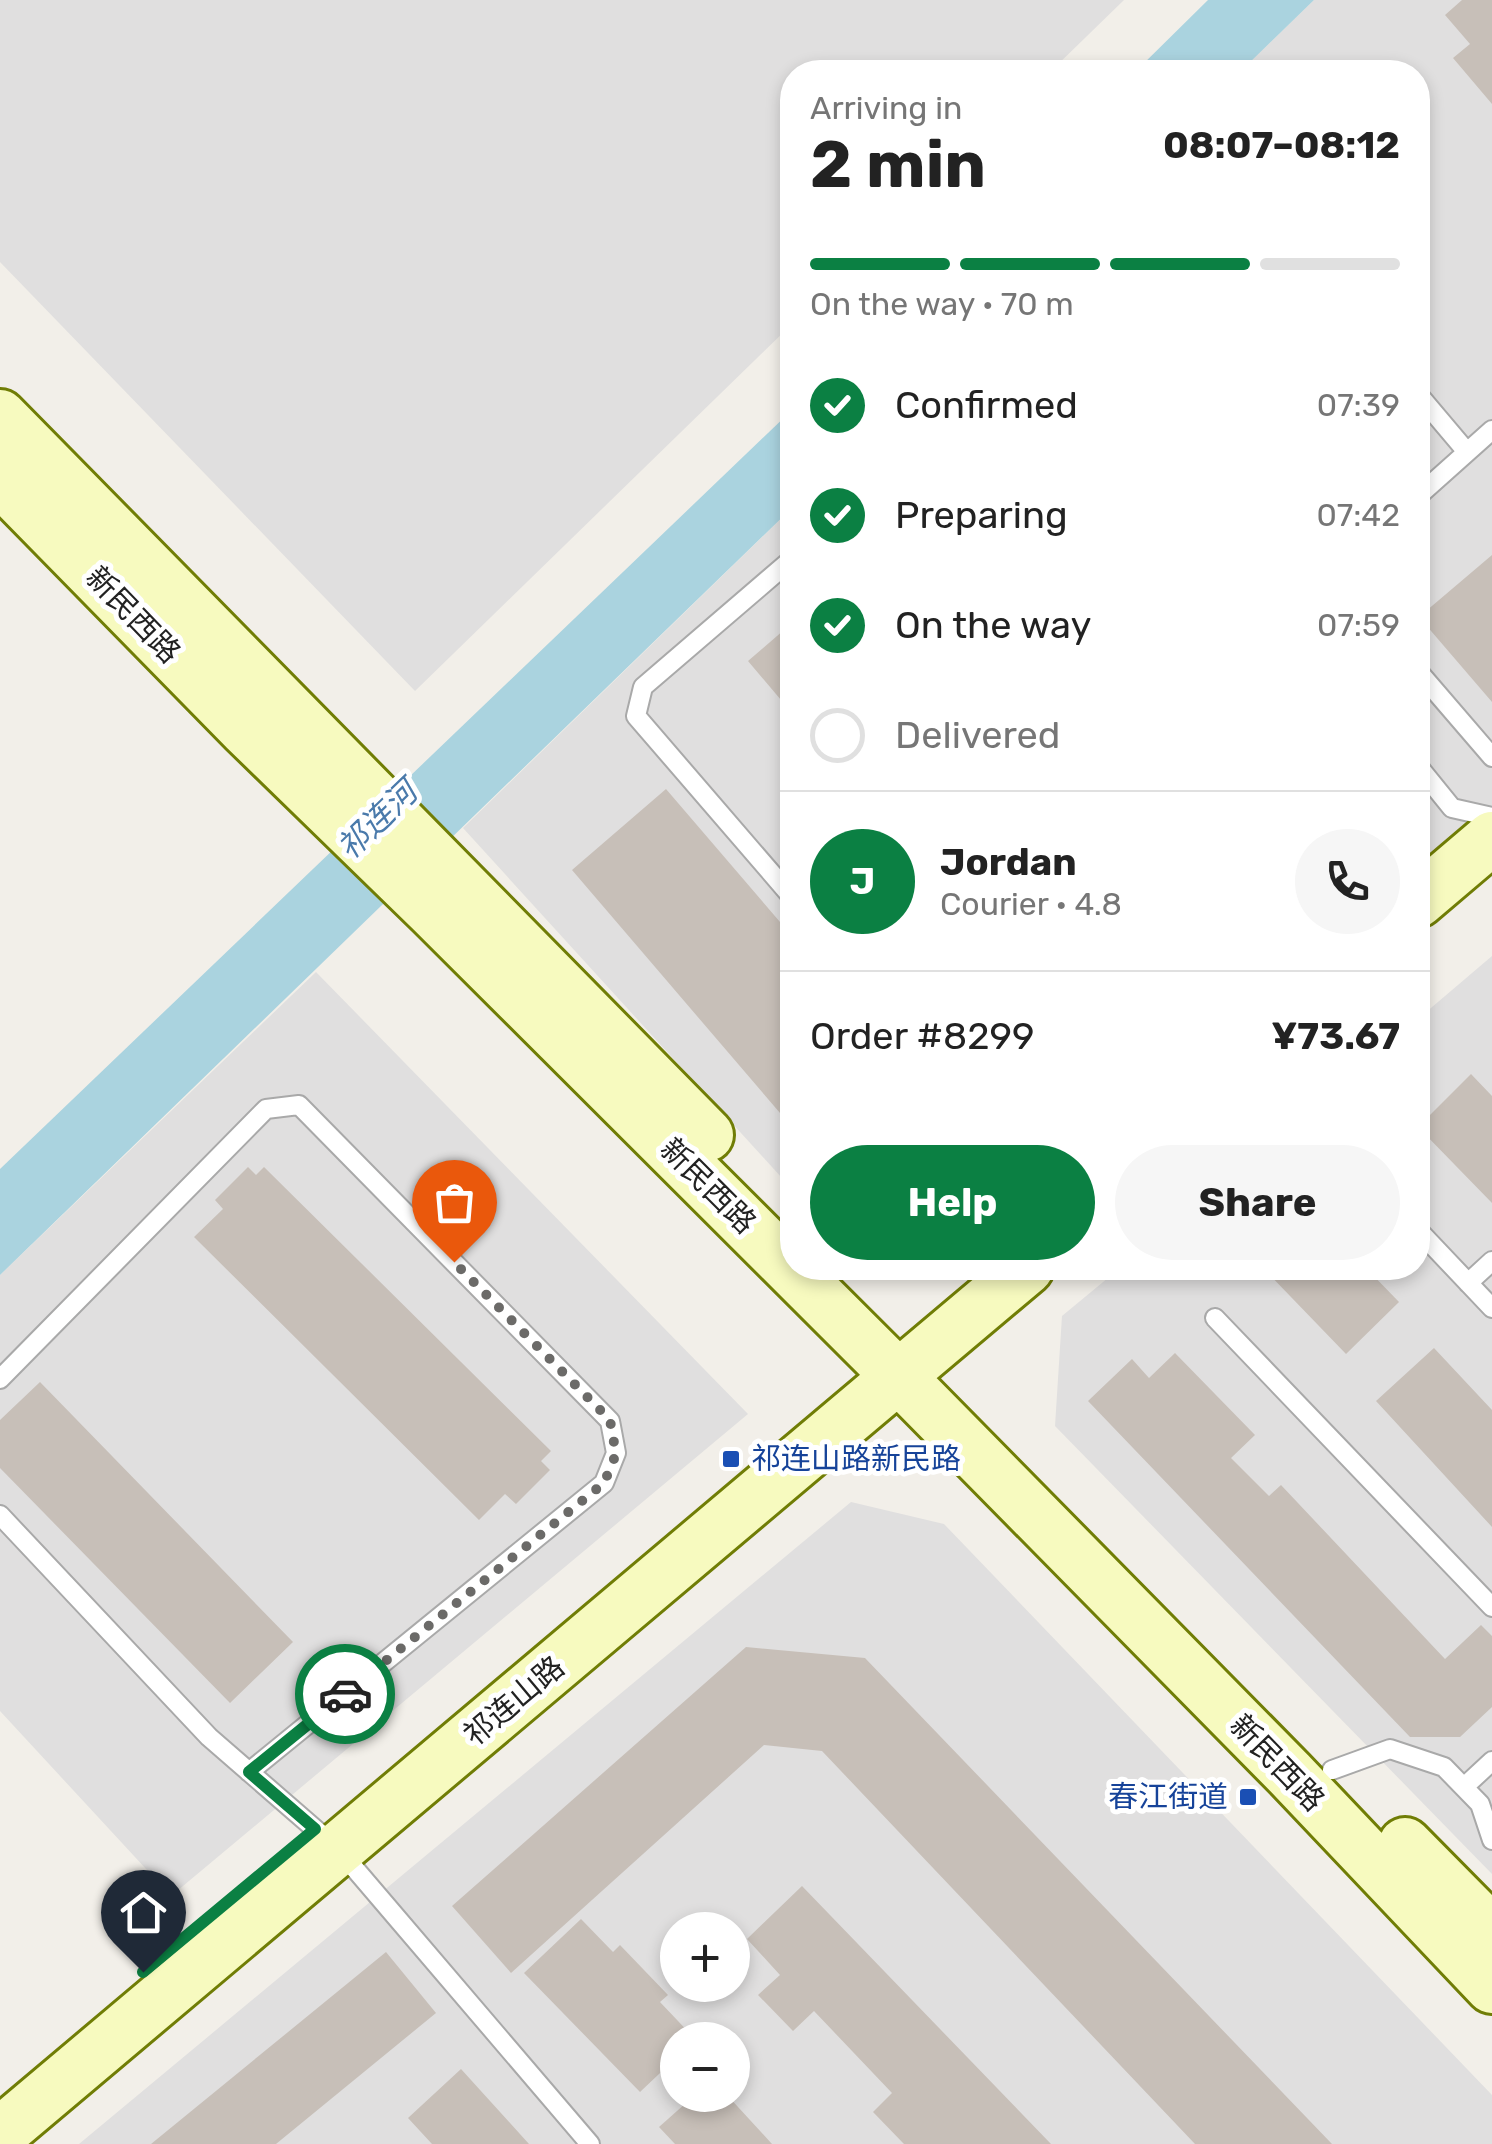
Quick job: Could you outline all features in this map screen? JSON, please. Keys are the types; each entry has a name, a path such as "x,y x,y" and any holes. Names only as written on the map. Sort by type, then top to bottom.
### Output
{"street":[{"name":"新民西路","path":"0,416 334,787"},
{"name":"新民西路","path":"0,479 334,787 780,1233"},
{"path":"1430,891 1492,838"},
{"path":"1430,928 1492,876"},
{"name":"新民西路","path":"446,897 780,1210"},
{"name":"新民西路","path":"826,1280 1488,1920"},
{"name":"新民西路","path":"847,1280 902,1356 1492,1987"},
{"name":"祁连山路","path":"902,1356 975,1280"},
{"name":"祁连山路","path":"0,2134 327,1839 902,1356 1009,1280"},
{"name":"祁连山路","path":"0,2092 327,1839"}],"lane":[{"path":"1430,408 1467,452"},
{"path":"1430,485 1492,430"},
{"path":"780,569 642,687 636,716 780,883"},
{"path":"1430,685 1492,757"},
{"path":"1430,781 1452,808 1492,817"},
{"path":"0,1379 266,1109 300,1104 610,1420 616,1454 604,1483 249,1772"},
{"path":"1430,1243 1492,1308"},
{"path":"1468,1283 1492,1262"},
{"path":"1215,1318 1492,1606"},
{"path":"0,1515 209,1737 327,1839 590,2144"},
{"path":"1332,1770 1390,1750 1444,1766 1480,1804 1492,1840"},
{"path":"1464,1787 1492,1761"}],"shaded area":[{"path":"0,0 1124,0 1062,60 780,60 780,336 415,691 0,262"},
{"path":"1314,0 1492,0 1492,810 1430,863 1430,60 1252,60"},
{"path":"780,520 780,1176 463,828"},
{"path":"1492,956 1492,1874 1055,1426 1062,1316 1106,1280 1430,1280 1430,1009"},
{"path":"316,972 748,1414 171,1896 0,1711 0,1275"},
{"path":"851,1502 944,1524 1492,2095 1492,2144 79,2144"}],"water":[{"path":"1208,0 1314,0 1252,60 1147,60"},
{"name":"祁连河","path":"780,422 780,520 0,1275 0,1169"}],"building":[{"path":"1462,0 1492,0 1492,104 1453,58 1470,44 1445,15"},
{"path":"1492,555 1492,702 1430,630 1430,608"},
{"path":"780,633 780,699 748,661"},
{"path":"666,789 780,922 780,1113 572,870"},
{"path":"1471,1074 1492,1096 1492,1203 1430,1139 1430,1115"},
{"path":"248,1167 256,1175 264,1167 551,1451 541,1461 550,1470 516,1504 505,1494 479,1520 194,1237 223,1209 215,1200"},
{"path":"1275,1280 1378,1280 1399,1302 1346,1354"},
{"path":"1434,1348 1492,1410 1492,1527 1376,1401"},
{"path":"1175,1353 1255,1435 1231,1458 1269,1496 1281,1485 1445,1659 1481,1625 1492,1636 1492,1707 1460,1737 1410,1737 1088,1401 1132,1359 1149,1378"},
{"path":"40,1382 293,1642 230,1703 0,1468 0,1420"},
{"path":"746,1647 865,1658 1332,2144 1195,2144 822,1751 764,1745 511,1973 452,1906"},
{"path":"802,1886 1051,2144 904,2144 873,2112 892,2093 814,2011 793,2031 758,1995 780,1975 750,1942 750,1936"},
{"path":"581,1919 613,1952 620,1945 660,1987 660,2002 679,2022 660,2022 660,2073 640,2092 524,1973"},
{"path":"386,1952 436,2013 276,2144 151,2144"},
{"path":"461,2069 529,2144 432,2144 408,2118"},
{"path":"676,2112 743,2112 772,2144 675,2144 659,2127"}],"way so far":[{"path":"345,1694 604,1483 616,1454 610,1420 454,1262"}],"place":[{"name":"祁连山路新民路","path":"731,1459"},
{"name":"春江街道","path":"1248,1797"}],"route":[{"path":"143,1972 315,1829 249,1772 345,1694"}]}
